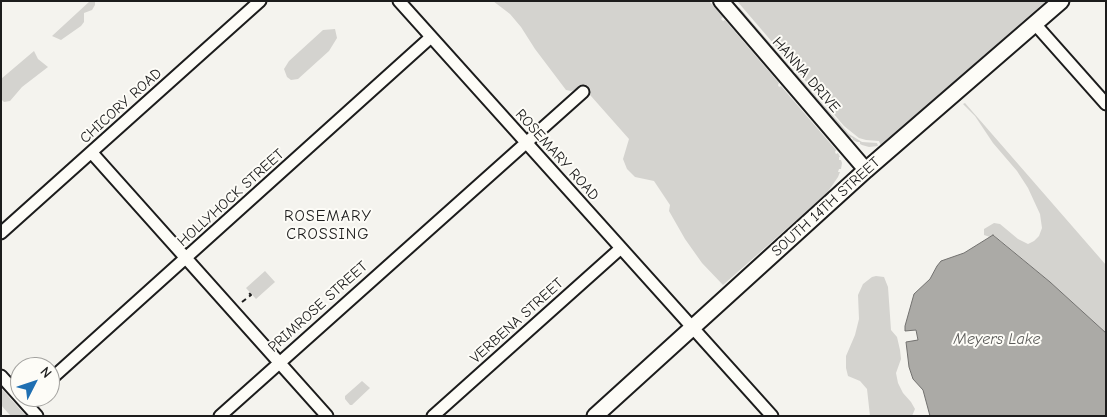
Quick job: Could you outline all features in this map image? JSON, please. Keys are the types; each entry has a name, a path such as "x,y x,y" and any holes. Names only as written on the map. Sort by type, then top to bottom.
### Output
{"main road":[{"name":"SOUTH 14TH STREET","path":"595,416 866,170 1060,1"}],"street":[{"name":"CHICORY ROAD","path":"1,233 260,1"},
{"name":"ROSEMARY ROAD","path":"399,1 772,416"},
{"name":"HANNA DRIVE","path":"721,1 866,170"},
{"path":"1035,24 1106,104"},
{"name":"HOLLYHOCK STREET","path":"60,371 431,37"},
{"name":"PRIMROSE STREET","path":"220,416 583,92"},
{"path":"92,152 327,416"},
{"name":"VERBENA STREET","path":"433,416 621,248"}],"path":[{"path":"242,302 251,294"}],"shaded area":[{"path":"90,1 95,1 95,5 92,10 84,13 84,22 81,26 61,40 52,36"},
{"path":"493,1 709,1 723,17 721,19 725,20 779,83 779,87 781,86 836,150 835,152 836,154 838,153 839,160 842,163 838,177 827,193 723,285 702,263 685,239 669,211 670,205 654,181 635,177 627,169 623,159 629,139 583,87 571,91 566,90 521,27 510,14"},
{"path":"737,1 1046,1 881,146 879,141 859,138 844,126"},
{"path":"739,7 794,71 792,72 738,9"},
{"path":"335,29 337,38 329,51 298,79 291,80 287,77 284,69 289,61 323,30"},
{"path":"34,51 38,59 48,67 22,87 10,101 4,102 1,99 1,79"},
{"path":"796,73 849,134 862,142 877,143 878,146 869,147 862,145 860,142 853,140 852,137 848,137 794,75"},
{"path":"965,103 1106,265 1106,333 1050,282 994,235 990,237 984,235 984,229 994,223 1000,224 1018,239 1028,244 1039,236 1042,228 1040,214 1028,188 1017,171 993,143 975,116 963,104"},
{"path":"265,271 275,282 256,299 246,288"},
{"path":"876,276 884,277 888,287 891,330 897,337 901,359 896,373 903,393 915,409 912,416 870,416 867,389 860,381 848,376 846,356 855,335 859,319 858,295 863,284"},
{"path":"362,381 370,388 350,405 345,396"},
{"path":"1,388 10,398 10,407 18,407 26,416 11,416 1,405"}],"water":[{"name":"Meyers Lake","path":"993,235 1050,282 1106,333 1106,416 930,416 923,390 913,379 909,367 906,342 918,340 916,330 905,331 914,294 930,279 941,261 964,253"}],"district":[{"name":"ROSEMARY CROSSING","path":"328,225"}]}
